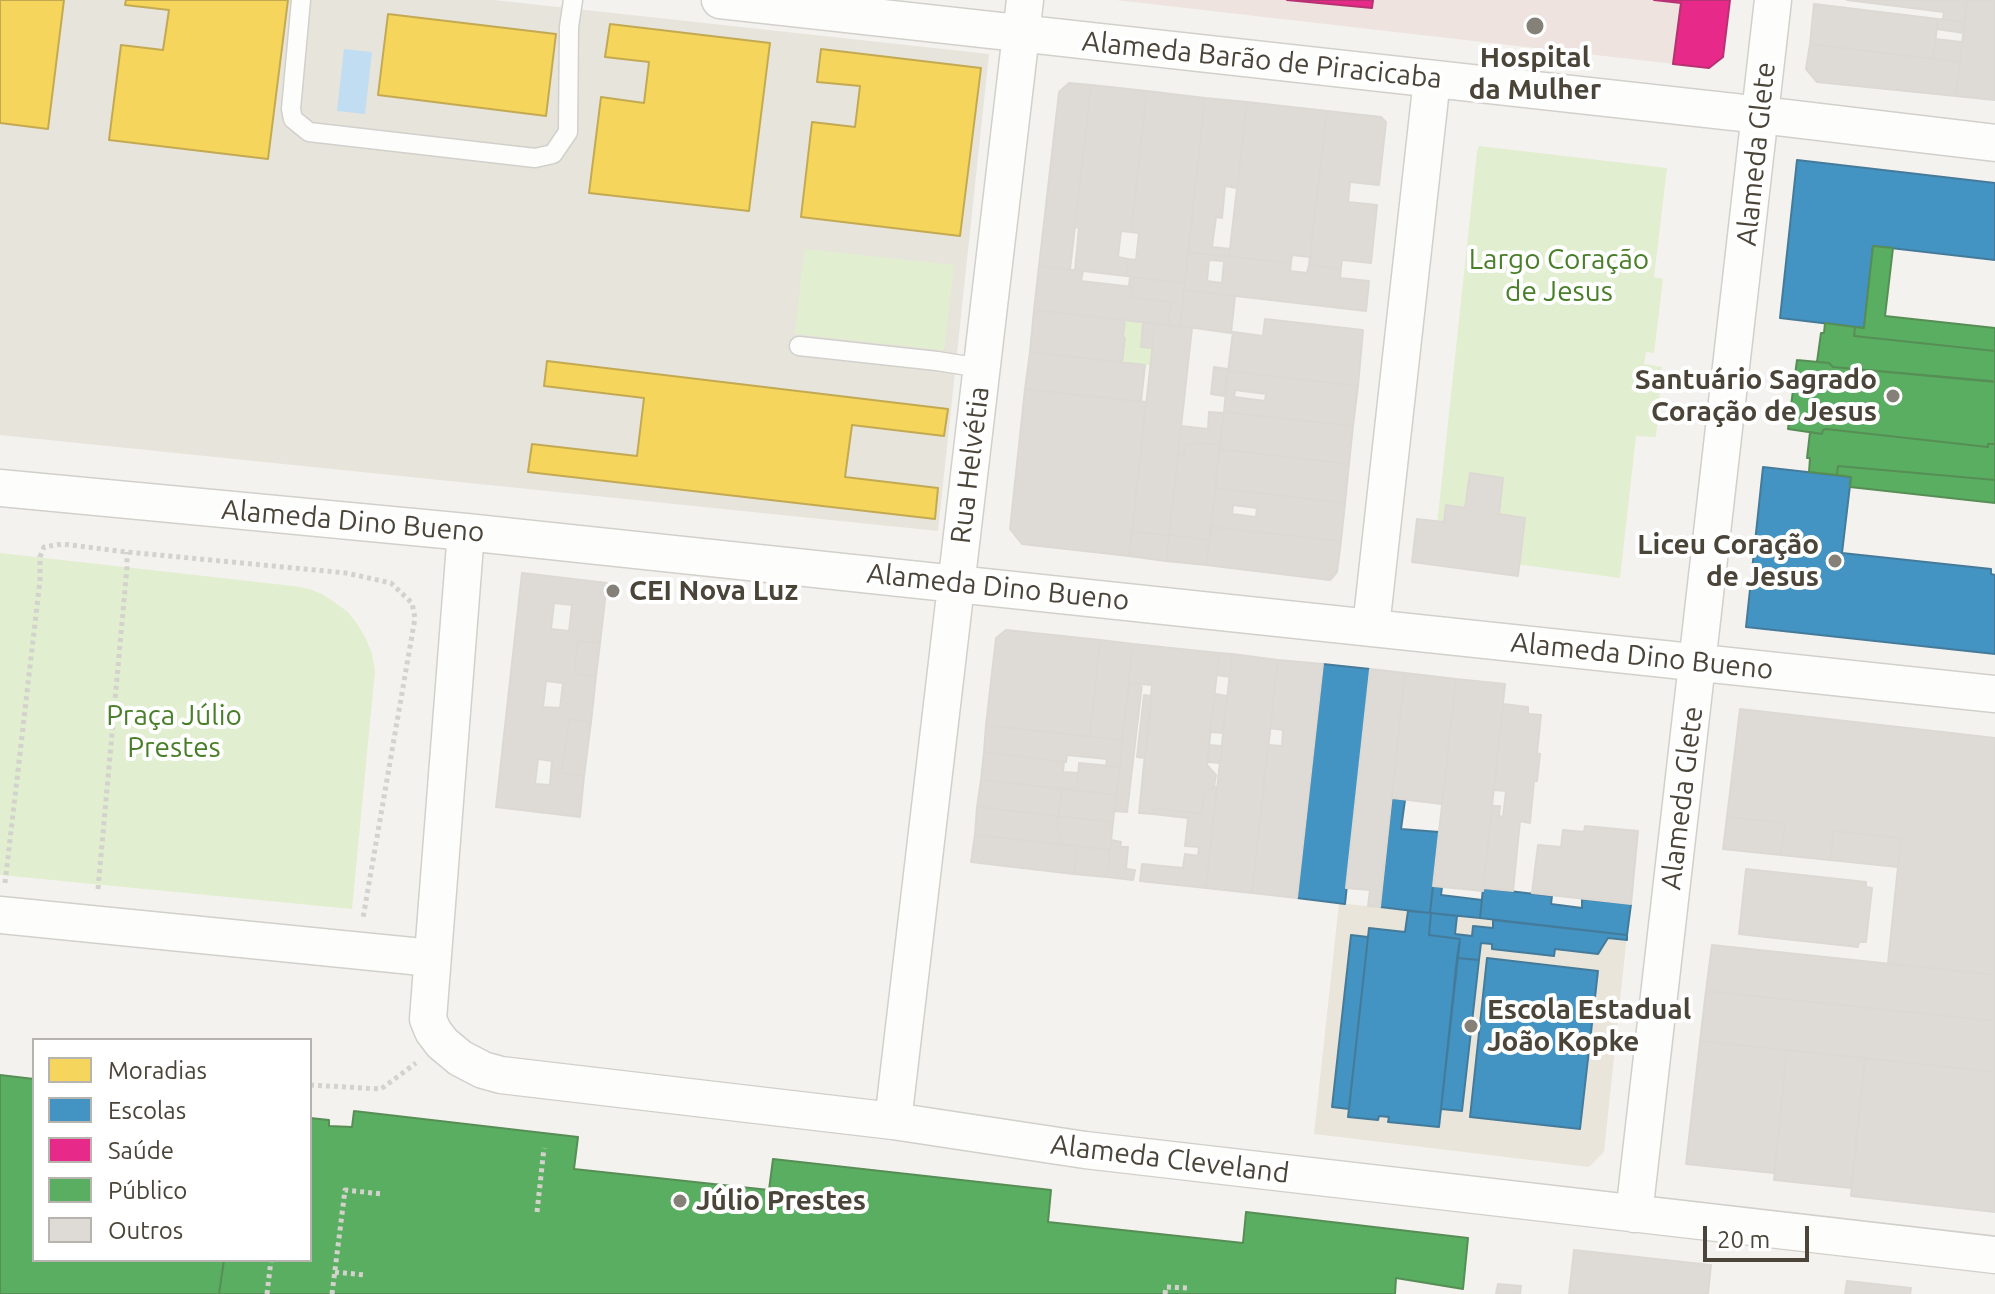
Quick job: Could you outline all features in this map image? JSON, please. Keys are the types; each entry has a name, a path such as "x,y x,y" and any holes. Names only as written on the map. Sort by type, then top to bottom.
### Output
{"street":[{"name":"Alameda Barão de Piracicaba","path":"720,0 1023,17 1432,79 1995,143"},
{"name":"Alameda Glete","path":"1634,1214 1773,0"},
{"name":"Rua Helvétia","path":"893,1121 1023,17"},
{"path":"1371,627 1432,79"},
{"name":"Alameda Dino Bueno","path":"0,488 466,532 1995,694"},
{"path":"442,1043 428,1019 466,532"},
{"path":"2,901 357,951 432,958"},
{"name":"Alameda Cleveland","path":"442,1043 460,1058 501,1075 893,1121 1085,1150 1995,1255"}],"lane":[{"path":"301,0 291,109 293,119 309,132 535,158 553,154 568,132 569,27 573,0"},
{"path":"799,346 981,368"}],"path":[{"path":"2,901 40,580 40,557 44,547 62,544 346,573 391,583 412,603 415,618 357,951"},
{"path":"98,898 127,552"},
{"path":"312,1085 381,1089 442,1043"},
{"path":"537,1212 544,1148"},
{"path":"332,1294 345,1190 382,1194"},
{"path":"267,1294 271,1262"},
{"path":"335,1272 365,1275"},
{"path":"1165,1291 1189,1288"}],"shaded area":[{"path":"0,0 494,0 989,54 938,531 0,435"},
{"name":"Hospital da Mulher","path":"1116,0 1730,0 1723,57 1709,68"},
{"name":"Escola Estadual João Kopke","path":"1339,903 1627,935 1604,1152 1589,1167 1314,1134"}],"green space":[{"name":"Largo Coração de Jesus","path":"1479,146 1667,168 1654,277 1663,279 1654,353 1646,352 1644,364 1662,367 1656,437 1636,436 1620,578 1434,553"},
{"path":"804,249 954,265 944,350 795,334"},
{"path":"1125,320 1143,323 1141,346 1152,348 1150,365 1122,362"},
{"name":"Praça Júlio Prestes","path":"0,553 293,586 324,595 348,612 366,639 375,671 352,909 0,875"}],"water":[{"path":"344,49 372,52 365,114 337,111"}],"building: Moradias":[{"path":"0,0 64,0 48,129 0,123"},
{"path":"126,0 288,0 268,159 109,140 121,45 163,50 169,10 125,5"},
{"path":"388,14 556,34 546,116 378,95"},
{"path":"610,24 770,43 749,211 589,193 601,97 644,103 649,62 605,57"},
{"path":"821,49 981,68 960,236 801,217 812,122 855,127 860,86 817,82"},
{"path":"547,361 948,409 944,436 852,425 845,477 938,488 935,519 528,472 532,444 637,456 644,398 544,386"}],"building: Escolas":[{"path":"1797,160 1995,183 1995,260 1873,246 1864,328 1780,318"},
{"name":"Liceu Coração de Jesus","path":"1763,467 1851,477 1842,553 1991,569 1991,574 1995,575 1995,654 1746,627"},
{"path":"1323,664 1370,669 1345,904 1297,898"},
{"path":"1392,798 1405,800 1401,829 1439,832 1430,913 1380,907"},
{"path":"1433,886 1442,887 1441,895 1482,900 1480,918 1430,913"},
{"path":"1483,888 1552,896 1551,904 1582,908 1582,899 1631,904 1627,935 1480,918"},
{"path":"1408,911 1431,913 1429,935 1460,939 1439,1127 1388,1122 1389,1117 1379,1116 1378,1120 1348,1117 1369,928 1405,932"},
{"path":"1431,913 1457,916 1455,934 1472,936 1473,926 1493,928 1493,920 1627,935 1627,940 1608,938 1598,954 1555,949 1554,956 1492,949 1492,944 1481,943 1479,960 1457,958 1460,939 1429,935"},
{"path":"1351,935 1368,937 1349,1109 1332,1107"},
{"path":"1457,958 1479,960 1462,1111 1441,1109"},
{"path":"1487,958 1598,971 1580,1129 1470,1117"}],"building: Saúde":[{"path":"1287,0 1373,0 1372,8"},
{"path":"1654,0 1730,0 1723,57 1709,68 1673,64 1681,3"}],"building: Público":[{"path":"1873,246 1893,248 1885,316 1995,328 1995,351 1854,336 1855,327 1864,328"},
{"path":"1825,323 1855,327 1854,336 1995,351 1995,382 1833,367 1829,363 1817,362"},
{"path":"1797,360 1829,363 1833,367 1995,382 1995,444 1988,444 1988,447 1826,429 1822,434 1788,429"},
{"path":"1826,429 1988,447 1988,444 1995,444 1995,480 1838,466 1837,475 1809,472 1810,432 1822,434"},
{"path":"1838,466 1995,480 1995,503 1850,487 1851,477 1837,475"},
{"path":"0,1075 32,1079 32,1262 224,1262 219,1294 0,1294"},
{"name":"Júlio Prestes","path":"354,1111 578,1137 574,1169 769,1190 773,1159 1051,1190 1048,1222 1243,1243 1246,1212 1468,1238 1463,1289 1396,1278 1395,1294 219,1294 224,1262 312,1262 312,1118 329,1120 329,1126 352,1127"}],"building: Outros":[{"path":"1847,0 1967,0 1965,22 1943,19 1944,12"},
{"path":"1967,0 1995,0 1995,100 1956,96"},
{"path":"1814,4 1938,19 1933,59 1810,44"},
{"path":"1938,19 1965,22 1964,33 1936,29"},
{"path":"1935,39 1962,42 1960,62 1933,59"},
{"path":"1810,44 1960,62 1956,96 1817,82 1806,69"},
{"path":"1069,83 1091,85 1070,270 1039,266 1059,92"},
{"path":"1091,85 1147,91 1131,232 1121,231 1118,257 1128,259 1126,276 1075,270 1079,228 1075,227"},
{"path":"1147,91 1205,98 1185,283 1126,276 1128,259 1136,260 1139,233 1131,232"},
{"path":"1205,98 1247,102 1237,188 1225,186 1222,218 1216,217 1212,247 1230,249 1229,257 1188,252"},
{"path":"1247,102 1327,111 1310,257 1292,255 1291,263 1229,257"},
{"path":"1327,111 1381,117 1386,122 1379,185 1350,182 1348,202 1377,205 1371,263 1342,260 1341,269 1309,265"},
{"path":"1188,252 1291,263 1290,271 1307,273 1309,265 1341,269 1340,278 1369,281 1366,311 1184,290","holes":["1209,260 1224,261 1222,283 1207,281"]},
{"path":"1039,266 1083,271 1081,281 1133,287 1131,297 1171,302 1168,325 1034,310"},
{"path":"1130,277 1185,283 1180,326 1168,325 1171,302 1131,297 1133,287 1129,286"},
{"path":"1184,290 1235,296 1231,333 1180,326"},
{"path":"1034,310 1125,320 1122,362 1030,352"},
{"path":"1265,319 1363,330 1358,386 1228,371 1233,332 1263,336"},
{"path":"1143,323 1155,324 1152,348 1141,347"},
{"path":"1155,324 1192,328 1169,535 1132,532"},
{"path":"1030,352 1145,365 1141,402 1025,389"},
{"path":"1214,367 1227,369 1224,396 1211,394"},
{"path":"1228,371 1358,386 1353,426 1224,412","holes":["1235,390 1266,394 1265,401 1234,397"]},
{"path":"1025,389 1146,402 1129,556 1022,544 1010,529"},
{"path":"1209,412 1224,413 1220,445 1185,444 1184,455 1178,455 1181,426 1208,429"},
{"path":"1224,412 1353,426 1349,464 1219,449"},
{"path":"1195,442 1220,445 1210,540 1169,535 1178,455 1184,455 1185,444 1194,445"},
{"path":"1219,449 1349,464 1345,503 1215,488"},
{"path":"1470,473 1503,478 1499,514 1525,518 1518,576 1412,562 1417,519 1444,522 1446,505 1465,508"},
{"path":"1215,488 1345,503 1341,541 1211,527","holes":["1233,505 1257,508 1256,517 1232,514"]},
{"path":"1211,527 1341,541 1337,572 1330,580 1206,565"},
{"path":"1132,532 1169,535 1166,561 1129,556"},
{"path":"1169,535 1210,540 1206,565 1166,561"},
{"path":"522,573 607,583 600,643 578,641 574,674 596,676 591,722 569,719 562,773 584,776 580,817 496,807","holes":["554,603 572,605 569,631 551,629","546,681 563,683 560,708 543,707","538,759 552,761 550,785 535,784"]},
{"path":"1006,630 1100,640 1090,737 986,725 996,638"},
{"path":"1100,640 1133,644 1122,740 1090,737"},
{"path":"578,641 600,643 596,676 574,674"},
{"path":"1133,644 1219,653 1207,765 1216,775 1214,787 1204,794 1202,814 1153,808 1153,814 1139,813 1152,685 1129,683"},
{"path":"1219,653 1232,654 1230,677 1217,675"},
{"path":"1232,654 1278,660 1252,893 1206,888"},
{"path":"1278,660 1323,664 1297,898 1252,893 1268,745 1282,746 1283,730 1270,728"},
{"path":"1370,669 1405,673 1380,907 1368,906 1370,890 1346,888"},
{"path":"1405,673 1456,679 1442,804 1392,798"},
{"path":"1456,679 1505,684 1483,891 1433,886"},
{"path":"1129,683 1142,684 1127,812 1115,811"},
{"path":"1215,694 1227,696 1223,733 1210,732"},
{"path":"1144,695 1152,696 1145,758 1137,757"},
{"path":"1503,704 1528,707 1528,714 1541,715 1537,781 1534,781 1530,823 1520,821 1513,891 1483,888 1492,806 1500,806 1499,816 1503,817 1506,791 1494,790"},
{"path":"1740,709 1995,738 1995,975 1888,963 1901,838 1834,831 1830,860 1781,855 1785,823 1727,817"},
{"path":"569,719 591,722 584,776 562,773"},
{"path":"986,725 1122,740 1120,767 1106,766 1107,759 1067,755 1066,762 984,752"},
{"path":"1209,745 1222,746 1220,763 1207,762"},
{"path":"984,752 1064,762 1063,772 1078,773 1077,790 981,780"},
{"path":"1079,763 1120,767 1116,795 1077,790"},
{"path":"981,780 1062,789 1058,816 977,807"},
{"path":"1217,787 1206,888 1140,881 1142,864 1183,868 1185,854 1198,856 1199,847 1185,846 1188,818 1153,814 1153,808 1202,814 1204,794"},
{"path":"1062,789 1116,795 1113,822 1058,816"},
{"path":"977,807 1058,816 1058,844 975,835"},
{"path":"1058,816 1113,822 1110,850 1058,844"},
{"path":"1727,817 1785,823 1781,855 1723,849"},
{"path":"1585,826 1638,831 1631,904 1532,893 1538,845 1561,847 1563,830 1584,832"},
{"path":"1834,831 1901,838 1898,867 1830,860"},
{"path":"975,835 1077,846 1074,874 971,862"},
{"path":"1111,840 1121,842 1120,847 1128,847 1126,869 1135,870 1133,880 1107,877"},
{"path":"1077,846 1110,850 1107,877 1074,874"},
{"path":"1746,869 1866,882 1866,887 1872,888 1866,942 1859,942 1858,947 1739,934"},
{"path":"1712,945 1995,975 1995,1021 1706,991"},
{"path":"1706,991 1995,1021 1995,1072 1700,1041"},
{"path":"1700,1041 1787,1050 1774,1173 1686,1164"},
{"path":"1787,1050 1865,1058 1851,1188 1774,1180"},
{"path":"1865,1058 1995,1072 1995,1212 1851,1196"},
{"path":"1574,1250 1711,1265 1708,1294 1569,1294"},
{"path":"1847,1281 1911,1288 1910,1294 1845,1294"},
{"path":"1498,1284 1521,1286 1520,1294 1496,1294"}],"place":[{"name":"Hospital da Mulher","path":"1535,26"},
{"name":"Santuário Sagrado Coração de Jesus","path":"1893,396"},
{"name":"Liceu Coração de Jesus","path":"1835,561"},
{"name":"CEI Nova Luz","path":"613,591"},
{"name":"Escola Estadual João Kopke","path":"1471,1026"},
{"name":"Júlio Prestes","path":"680,1201"}]}
